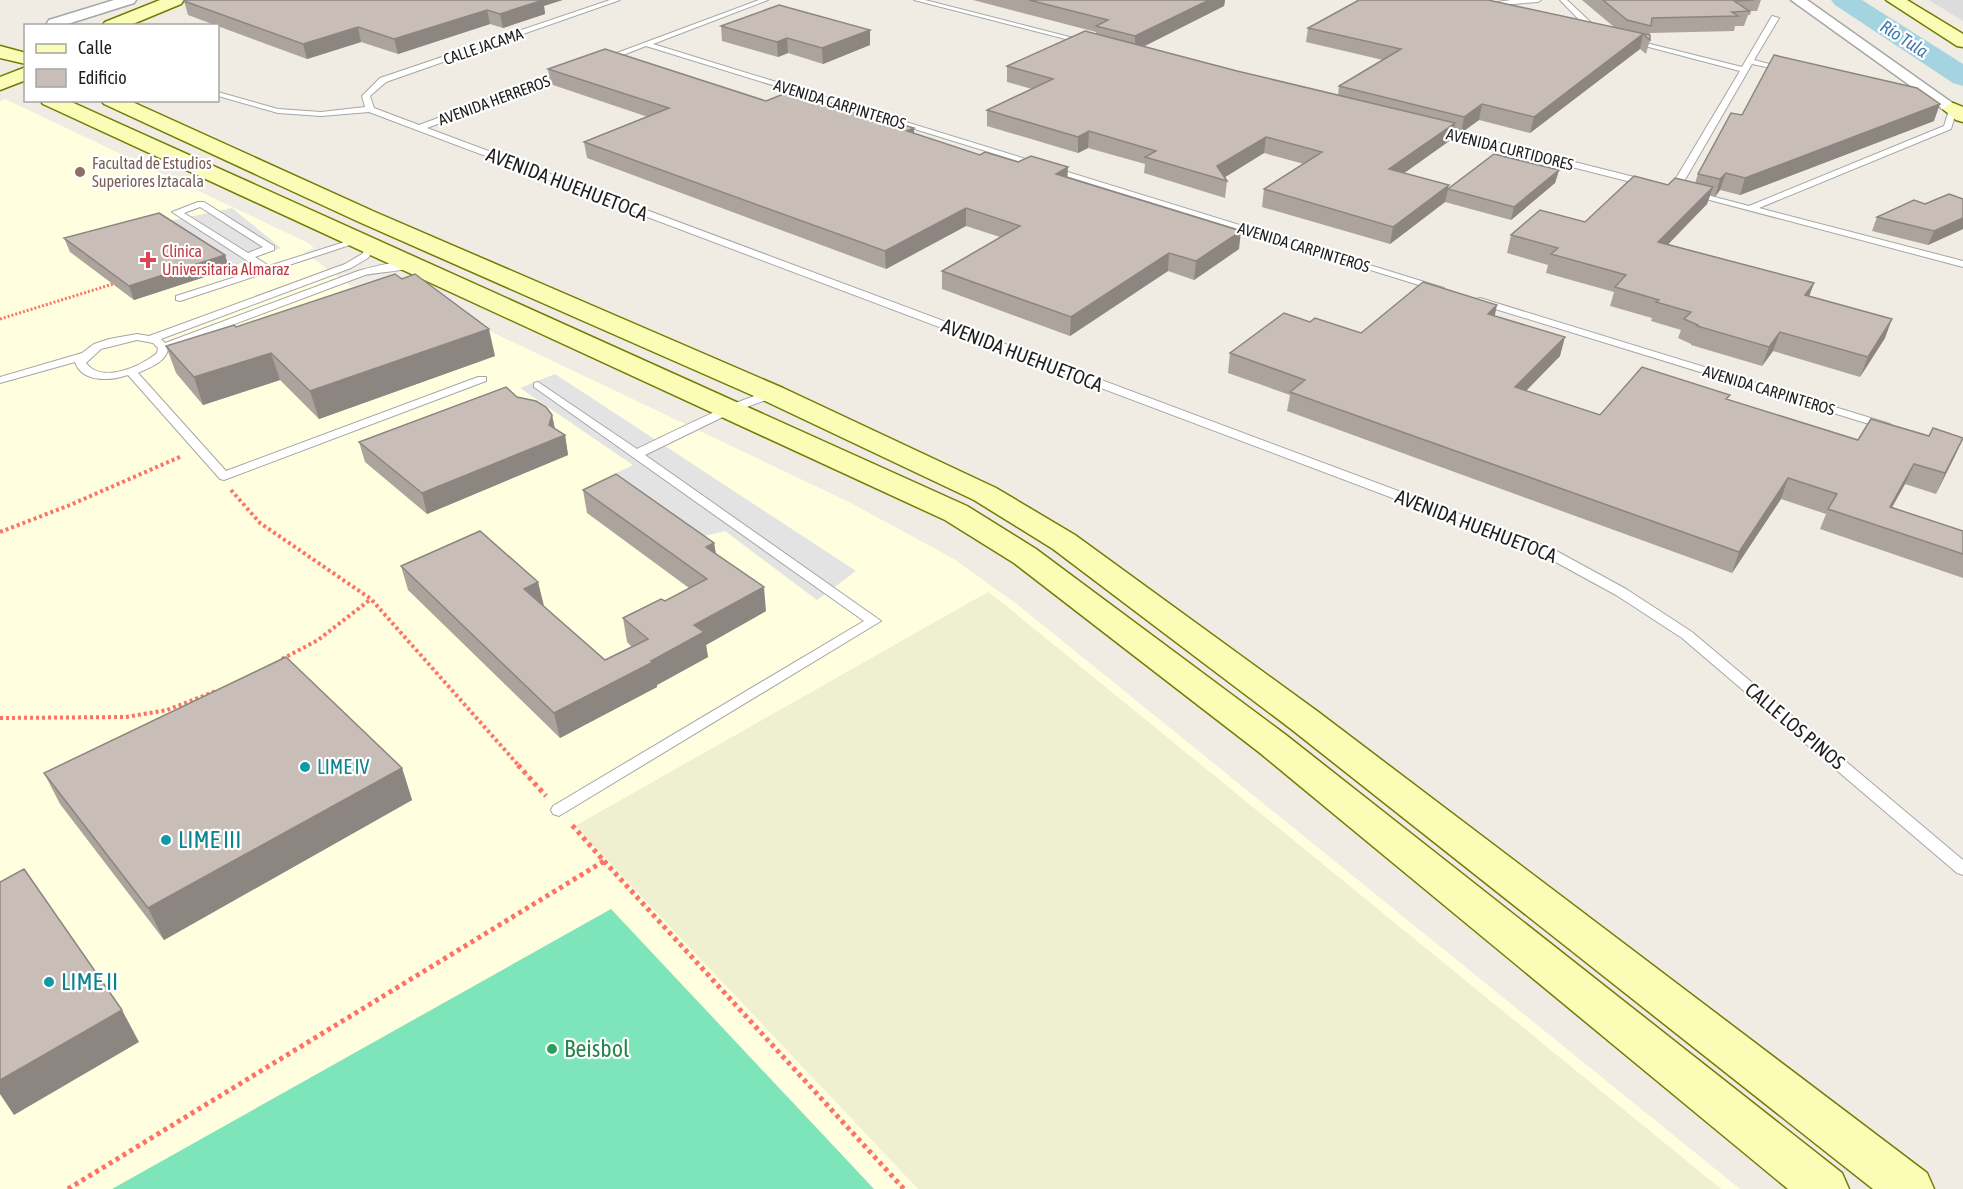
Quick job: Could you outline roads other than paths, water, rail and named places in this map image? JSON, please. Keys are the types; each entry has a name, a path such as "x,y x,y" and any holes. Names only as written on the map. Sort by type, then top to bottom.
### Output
{"main road":[{"path":"116,24 175,0"},
{"path":"1895,0 1963,42"},
{"path":"145,24 194,4"},
{"path":"0,52 24,58"},
{"path":"10,80 24,62"},
{"path":"55,102 359,233 773,394 985,494 1064,542 1304,720 1910,1189"},
{"path":"115,102 416,266 956,513 1025,556 1273,744 1826,1189"}],"street":[{"path":"54,23 129,0"},
{"path":"1798,0 1960,111"}],"lane":[{"name":"CALLE JACAMA","path":"370,109 366,96 383,80 617,0"},
{"path":"591,64 765,0"},
{"path":"917,0 1100,46"},
{"path":"1511,12 1479,4 1538,0"},
{"path":"1563,0 1596,33"},
{"path":"1674,190 1775,18"},
{"path":"1575,27 1607,36"},
{"path":"1619,38 1744,70"},
{"name":"AVENIDA CARPINTEROS","path":"646,44 1448,291"},
{"path":"1749,61 1795,72"},
{"name":"AVENIDA HERREROS","path":"219,94 278,111 321,114 370,109 418,128 570,72"},
{"path":"1749,209 1948,127 1960,111 1930,104"},
{"name":"AVENIDA CURTIDORES","path":"1421,127 1963,264"},
{"name":"AVENIDA HUEHUETOCA","path":"418,128 1546,551 1621,592"},
{"path":"247,257 271,248 201,204 177,212 247,257 268,270"},
{"path":"150,339 358,262 365,256 359,233 268,270 180,298"},
{"path":"163,347 375,270 416,266"},
{"path":"316,278 330,285"},
{"name":"AVENIDA CARPINTEROS","path":"1470,298 1894,428"},
{"path":"0,380 84,356 93,349 113,341 150,339 156,340 163,347"},
{"path":"84,356 80,363 82,369 90,373 108,375 131,372 156,360 162,354 163,347"},
{"path":"131,372 224,476 482,379"},
{"path":"538,385 874,621 559,810"},
{"path":"637,454 729,410 773,394"},
{"name":"CALLE LOS PINOS","path":"1621,592 1687,635 1963,869"}],"waterway":[{"name":"Río Tula","path":"1844,0 1963,77"}],"place":[{"name":"Facultad de Estudios Superiores Iztacala","path":"80,172"},
{"name":"Clínica Universitaria Almaraz","path":"148,260"},
{"name":"LIME IV","path":"305,767"},
{"name":"LIME III","path":"166,840"},
{"name":"LIME II","path":"49,982"},
{"name":"Beisbol","path":"552,1049"}]}
